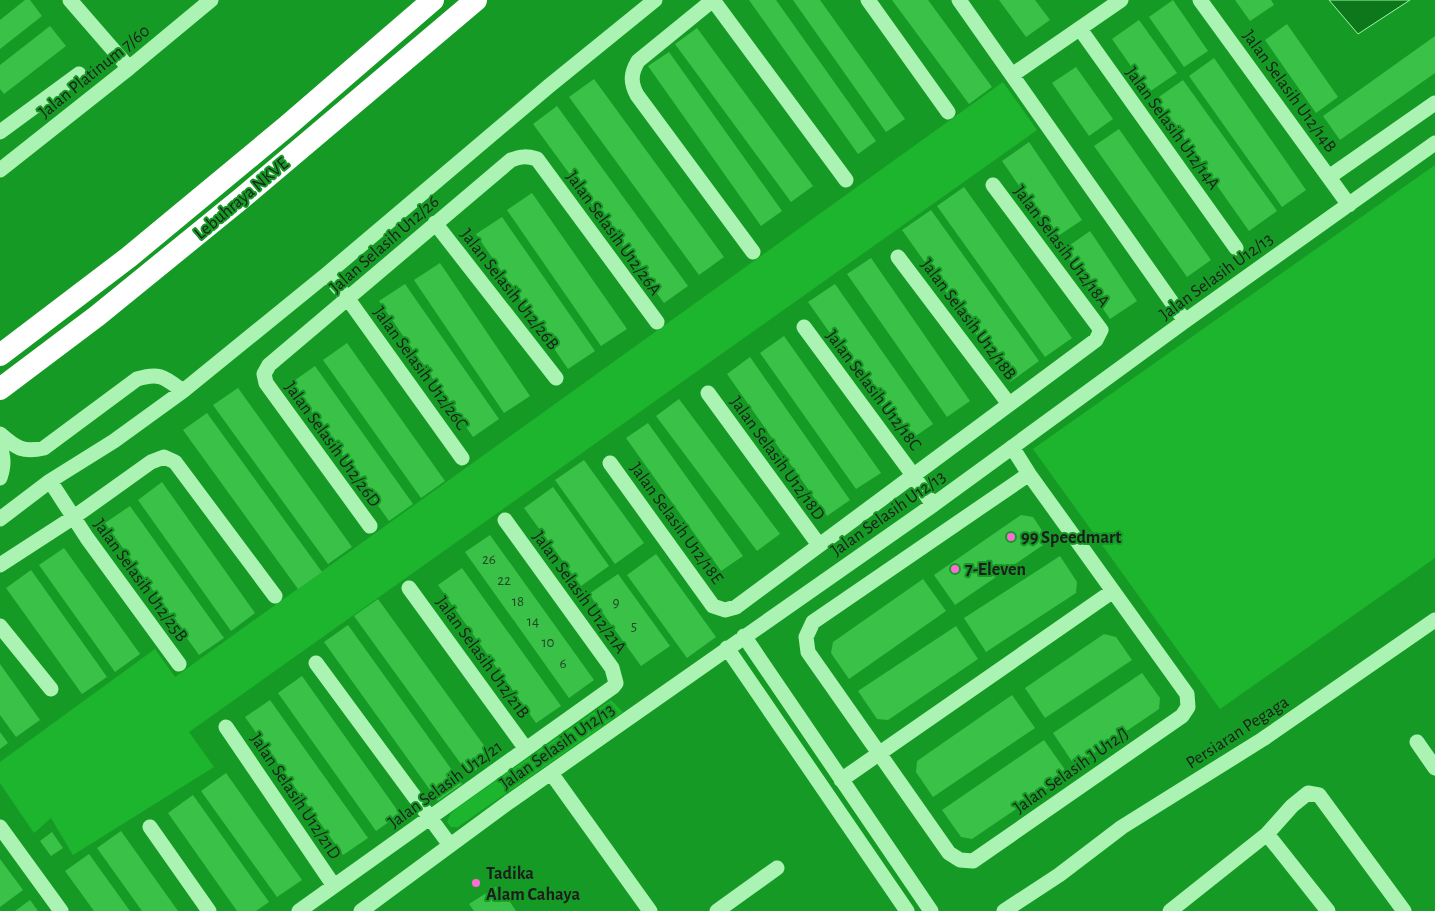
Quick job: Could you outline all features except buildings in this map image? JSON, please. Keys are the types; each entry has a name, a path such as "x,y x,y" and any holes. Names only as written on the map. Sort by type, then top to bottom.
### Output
{"highway":[{"name":"Lebuhraya NKVE","path":"0,355 129,257 287,126 433,0"},
{"name":"Lebuhraya NKVE","path":"0,389 97,316 242,198 476,0"}],"street":[{"path":"70,0 129,68"},
{"name":"Jalan Platinum 7/60","path":"0,170 129,68 211,0"},
{"path":"0,520 50,481 114,441 184,390 327,274 549,86 655,0"},
{"path":"753,252 632,87 634,69 638,61 713,0 846,180"},
{"path":"868,0 948,112"},
{"path":"959,0 1185,321"},
{"path":"1012,75 1121,0"},
{"name":"Jalan Selasih U12/14B","path":"1200,0 1349,204"},
{"name":"Jalan Selasih U12/14A","path":"1080,29 1236,248"},
{"path":"0,132 79,74"},
{"path":"1329,177 1435,103"},
{"name":"Jalan Selasih U12/13","path":"361,911 450,845 727,648 933,505 1185,321 1435,144"},
{"name":"Jalan Selasih U12/26","path":"266,383 264,374 270,365 511,160 528,157 537,159 542,166"},
{"name":"Jalan Selasih U12/26A","path":"542,166 656,322"},
{"name":"Jalan Selasih U12/18A","path":"993,185 1101,330 1096,340 1010,404"},
{"name":"Jalan Selasih U12/26B","path":"436,223 556,378"},
{"name":"Jalan Selasih U12/18B","path":"898,257 1010,404"},
{"name":"Jalan Selasih U12/26C","path":"327,274 348,299 462,458"},
{"name":"Jalan Selasih U12/18C","path":"804,327 914,476 933,505"},
{"path":"0,434 14,446 30,451 44,448 137,379 152,374 166,378 184,390"},
{"name":"Jalan Selasih U12/26D","path":"266,383 370,526"},
{"name":"Jalan Selasih U12/18D","path":"708,393 819,546"},
{"path":"819,546 1010,404"},
{"path":"0,446 4,466 0,478"},
{"path":"842,780 1113,591 1029,474 1012,447"},
{"path":"0,565 74,517 151,462 164,457 175,462 275,596"},
{"name":"Jalan Selasih U12/18E","path":"610,463 713,606 725,610 736,607 819,546"},
{"path":"879,754 808,652 806,637 813,622 1029,474"},
{"name":"Jalan Selasih U12/25B","path":"50,481 87,538 179,664"},
{"name":"Jalan Selasih U12/21A","path":"505,520 612,668 616,678 616,683 613,687"},
{"name":"Jalan Selasih U12/21B","path":"409,588 526,749"},
{"name":"Jalan Selasih J U12/J","path":"879,754 949,853 960,860 973,860 1182,716 1188,707 1187,694 1113,591"},
{"name":"Persiaran Pegaga","path":"1004,911 1059,875 1122,827 1263,739 1435,620"},
{"path":"0,626 52,689"},
{"path":"744,636 931,911"},
{"path":"727,648 907,911"},
{"path":"316,663 432,818 450,845"},
{"name":"Jalan Selasih U12/21","path":"299,911 432,818 613,687"},
{"name":"Jalan Selasih U12/21D","path":"226,726 334,886"},
{"path":"1417,742 1435,768"},
{"path":"551,773 650,911"},
{"path":"1179,908 1267,834 1292,806 1308,793 1319,795 1404,911"},
{"path":"0,827 60,911"},
{"path":"150,827 209,911"},
{"path":"1267,834 1328,911"},
{"path":"717,911 777,868"}],"shaded area":[{"path":"1329,0 1410,0 1358,34"},
{"path":"1003,82 1037,130 189,732 214,767 73,855 51,818 34,833 0,783 0,762 155,649 175,677"},
{"path":"1435,165 1435,558 1220,709 1033,449"},
{"path":"611,700 623,712 458,827 451,827 447,822 451,813 457,808"}],"place":[{"name":"99 Speedmart","path":"1011,537"},
{"name":"7-Eleven","path":"955,569"},
{"name":"Tadika Alam Cahaya","path":"476,883"}]}
